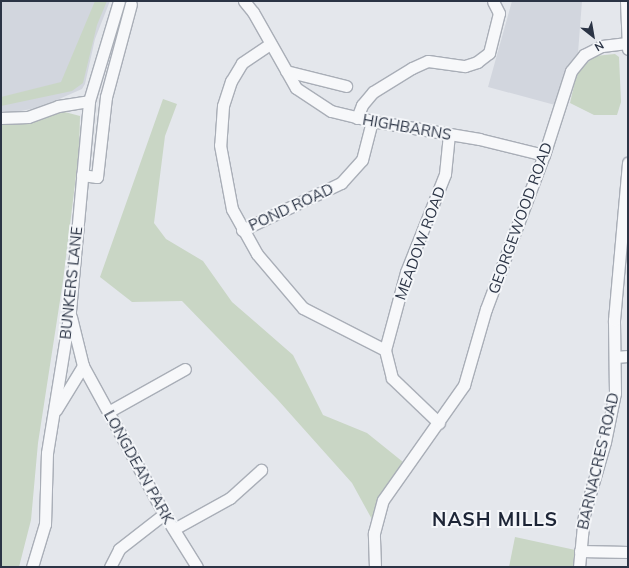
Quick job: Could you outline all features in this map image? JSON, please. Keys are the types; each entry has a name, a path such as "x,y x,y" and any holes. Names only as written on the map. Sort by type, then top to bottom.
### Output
{"street":[{"name":"BUNKERS LANE","path":"32,567 45,524 47,452 70,311 89,101 119,1"},
{"name":"HIGHBARNS","path":"244,1 253,12 296,88 330,111 356,118 479,139 544,155"},
{"path":"356,118 362,105 373,92 412,68 428,61 466,66 477,62 489,53 499,13 493,1"},
{"path":"82,175 97,177 106,97 131,4"},
{"path":"627,8 628,49"},
{"name":"GEORGEWOOD ROAD","path":"375,567 374,533 383,500 405,466 439,423 457,397 470,371 486,309 544,155 571,71 584,55 602,46 628,43"},
{"path":"270,44 242,63 231,81 223,106 220,145 224,176 232,209 242,230 257,254 302,308 385,350 392,378 439,423"},
{"path":"286,72 346,86"},
{"path":"1,118 28,117 58,106 89,101"},
{"name":"POND ROAD","path":"242,230 341,183 362,160 372,121"},
{"name":"MEADOW ROAD","path":"385,350 406,272 445,174 449,134"},
{"name":"BARNACRES ROAD","path":"579,567 584,515 605,442 615,393 614,320 628,163"},
{"name":"LONGDEAN PARK","path":"70,311 83,366 164,514 197,567"},
{"path":"615,357 628,356"},
{"path":"53,416 83,366"},
{"path":"108,412 185,369"},
{"path":"174,530 230,498 262,470"},
{"path":"110,567 119,549 164,514"},
{"path":"580,551 628,552"}],"shaded area":[{"path":"1,1 110,1 95,39 85,84 82,89 41,107 1,115"},
{"path":"512,1 582,1 578,53 570,65 555,105 488,87"}],"green space":[{"path":"95,1 107,1 97,25 83,83 72,91 1,106 1,97 61,82"},
{"path":"615,54 619,57 621,102 617,115 594,115 570,103 577,72 595,56"},
{"path":"163,99 177,104 165,136 154,223 166,239 203,261 232,302 293,355 323,415 367,433 408,466 374,523 352,483 277,399 182,301 132,302 100,277"},
{"path":"61,111 80,116 79,152 63,281 38,443 31,520 19,567 1,567 1,124"},
{"path":"515,537 580,551 579,567 509,567"}],"district":[{"name":"NASH MILLS","path":"495,520"}]}
